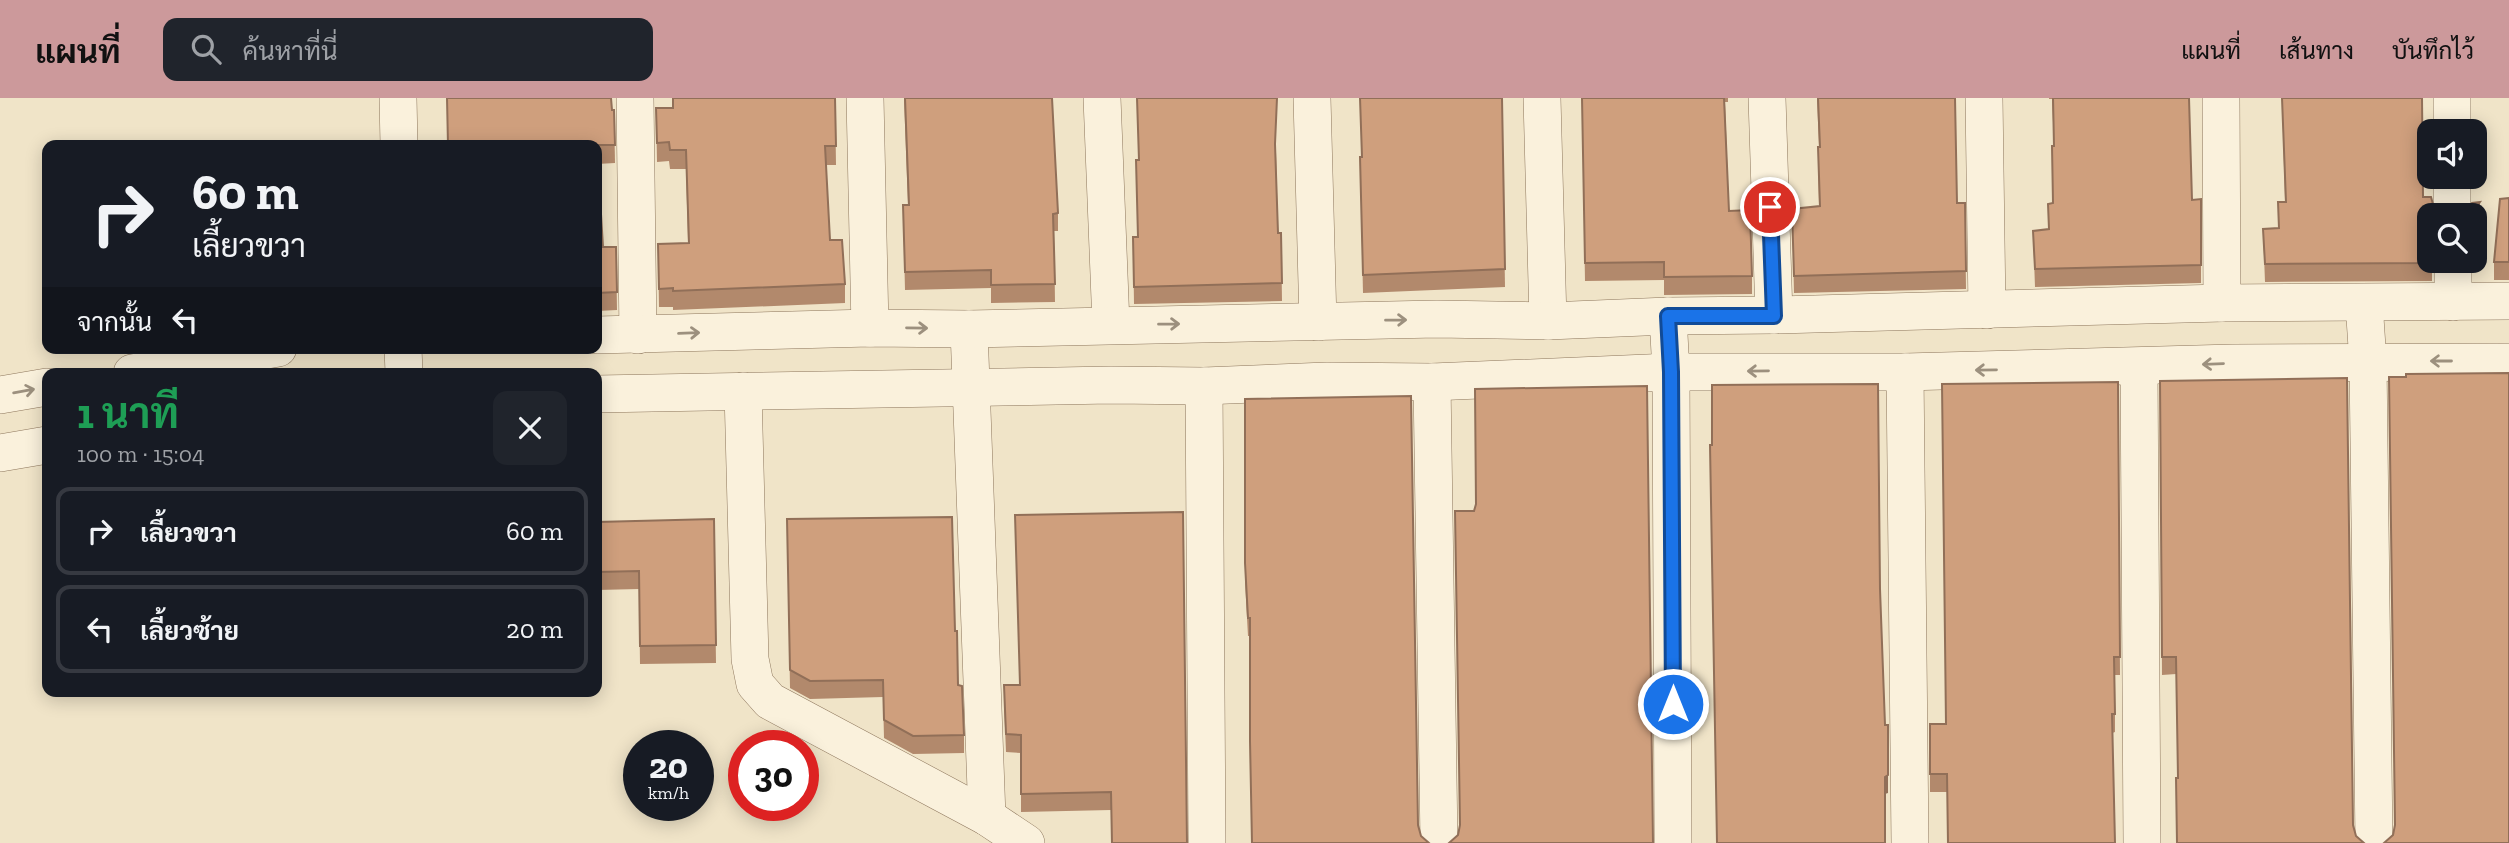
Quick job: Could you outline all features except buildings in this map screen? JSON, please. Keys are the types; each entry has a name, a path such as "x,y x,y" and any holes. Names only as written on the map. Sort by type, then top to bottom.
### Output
{"street":[{"path":"398,98 398,140"},
{"path":"635,98 638,335"},
{"path":"865,98 870,328"},
{"path":"1102,98 1111,325"},
{"path":"1312,98 1318,322"},
{"path":"1542,98 1548,321"},
{"path":"1767,98 1774,316"},
{"path":"1984,98 1987,310"},
{"path":"2221,98 2222,303"},
{"path":"2452,98 2452,119"},
{"path":"2453,273 2453,302"},
{"path":"602,335 1437,319 1548,321 2222,303 2509,301"},
{"path":"2364,303 2368,362 2374,843"},
{"path":"1668,316 1671,372 1674,843"},
{"path":"969,329 987,817"},
{"path":"161,368 243,354"},
{"path":"602,394 1111,385 1204,386 1327,381 1432,382 1671,372 1905,372 2233,363 2509,362"},
{"path":"2139,367 2142,843"},
{"path":"1905,372 1910,843"},
{"path":"1432,382 1439,843"},
{"path":"1204,386 1208,843"},
{"path":"0,395 42,388"},
{"path":"743,391 750,659 755,684 770,701 987,817 1026,843"},
{"path":"0,453 42,446"}],"route":[{"path":"1673,704 1671,372 1668,316 1774,316 1770,207"}]}
